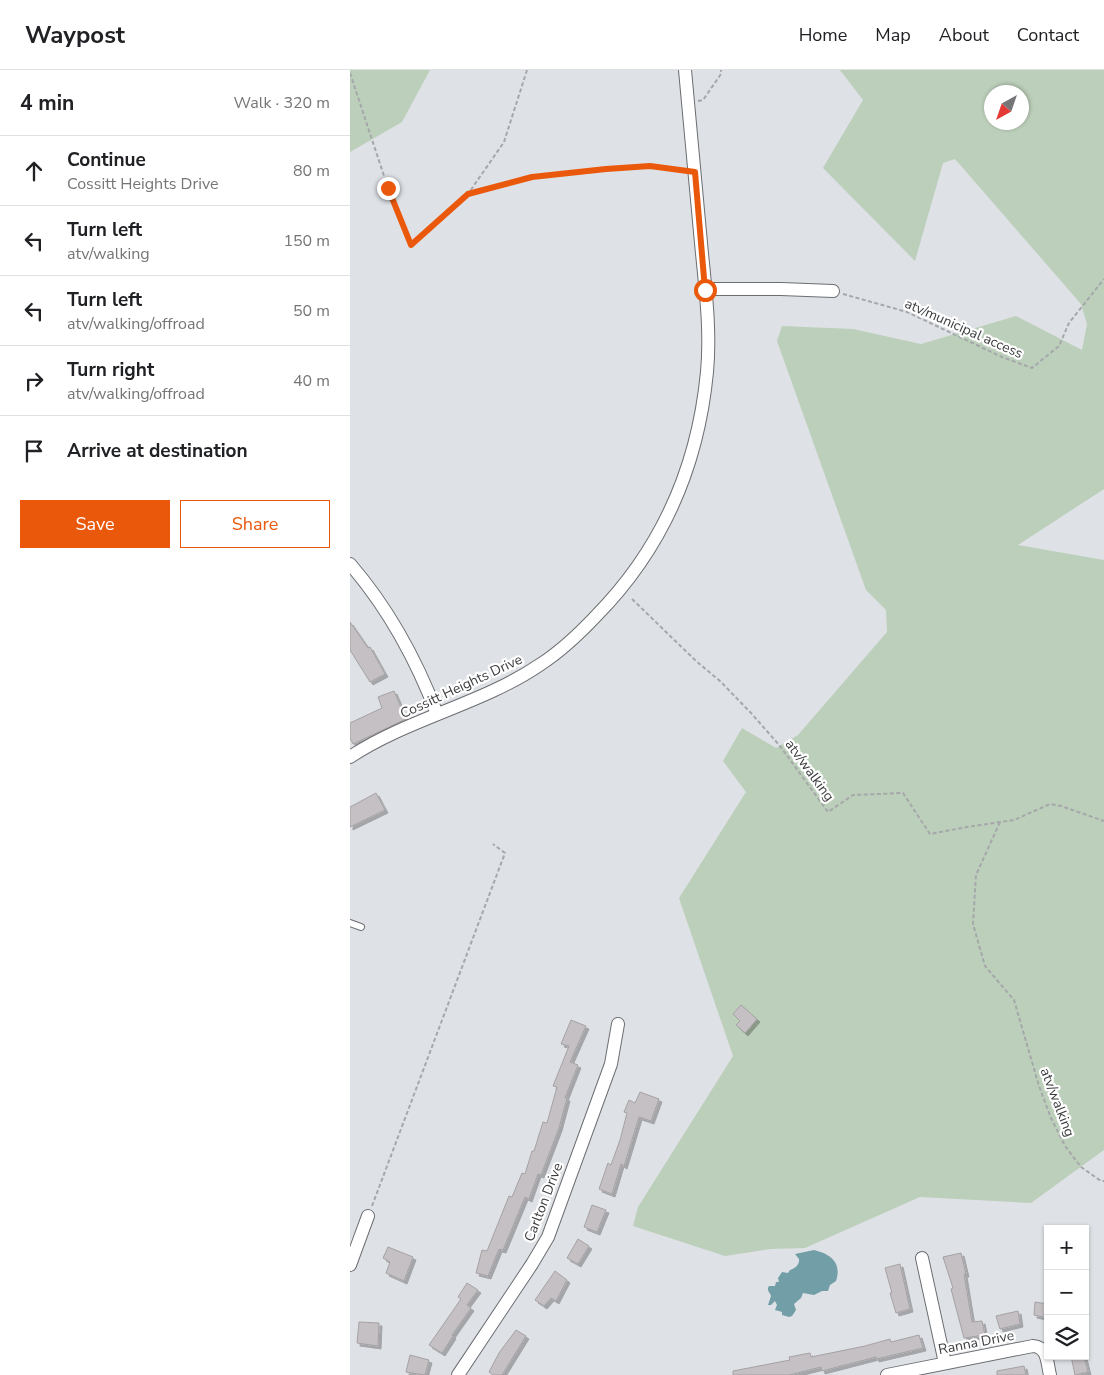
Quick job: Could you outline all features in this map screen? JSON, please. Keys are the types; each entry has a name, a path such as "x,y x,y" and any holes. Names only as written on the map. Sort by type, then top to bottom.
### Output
{"street":[{"name":"Cossitt Heights Drive","path":"350,757 437,714 516,680 542,664 588,625 630,579 660,532 673,504 689,460 698,428 707,369 708,346 705,289 685,70"},
{"path":"705,289 833,291"},
{"path":"350,564 383,605 399,631 427,686 437,714"},
{"name":"Carlton Drive","path":"458,1375 548,1237 611,1064 618,1024"},
{"path":"350,1265 368,1216"},
{"path":"922,1258 945,1362"},
{"name":"Ranna Drive","path":"887,1375 945,1362 1036,1346 1045,1352 1050,1375"}],"lane":[{"path":"350,923 361,927"}],"path":[{"path":"350,73 388,188 411,245 468,194 504,142 527,70"},
{"path":"688,102 703,100 721,70"},
{"path":"468,194 532,177 606,169 650,166 695,172"},
{"path":"678,172 695,172"},
{"name":"atv/municipal access","path":"833,291 907,312 1002,357 1032,368 1059,346 1069,323 1104,279"},
{"name":"atv/walking","path":"632,599 696,661 720,681 751,713 780,746 828,812 853,795 903,793 930,834 1014,820 1050,804 1104,821"},
{"name":"atv/walking","path":"1000,822 976,875 973,924 985,966 1014,1000 1039,1086 1051,1118 1065,1146 1081,1167 1101,1181 1104,1181"},
{"path":"368,1216 505,853 493,844"}],"green space":[{"path":"350,70 430,70 402,122 350,152"},
{"path":"840,70 1104,70 1104,489 1018,545 1104,560 1104,1150 1031,1203 920,1197 805,1248 770,1249 725,1256 633,1226 638,1207 733,1056 679,898 746,792 723,761 742,728 776,748 798,735 887,632 886,610 866,590 777,341 782,326 853,329 921,344 1016,316 1082,350 1087,324 1081,304 955,159 943,163 915,261 823,168 863,100"}],"water":[{"path":"814,1250 834,1260 837,1269 836,1281 830,1285 828,1291 822,1291 814,1295 803,1293 801,1298 794,1304 796,1310 792,1316 782,1315 782,1312 775,1310 777,1305 775,1301 768,1305 771,1296 768,1288 769,1286 775,1286 776,1282 779,1282 778,1278 782,1272 788,1273 798,1265 799,1259 795,1254"}],"building":[{"path":"350,622 368,648 370,647 385,674 370,682 350,650"},
{"path":"394,691 406,719 353,744 350,738 350,723 382,708 378,697"},
{"path":"376,793 385,810 350,827 350,807"},
{"path":"741,1005 757,1019 745,1033 736,1025 740,1021 733,1014"},
{"path":"571,1020 586,1026 570,1062 578,1065 565,1098 567,1098 559,1128 541,1175 538,1174 529,1199 525,1197 503,1250 499,1249 488,1276 476,1273 482,1250 487,1251 509,1196 512,1197 522,1173 525,1174 543,1122 547,1123 557,1087 553,1086 569,1046 561,1044"},
{"path":"640,1092 659,1099 651,1121 639,1117 624,1166 621,1164 612,1194 599,1189 608,1163 611,1165 620,1140 627,1113 624,1112 629,1100 635,1103"},
{"path":"592,1205 606,1210 597,1232 584,1227"},
{"path":"578,1239 589,1246 578,1264 567,1258"},
{"path":"388,1247 413,1257 404,1281 386,1273 390,1262 383,1258"},
{"path":"961,1253 966,1274 964,1274 972,1322 982,1321 985,1335 964,1338 951,1289 953,1288 943,1257"},
{"path":"900,1264 910,1309 896,1313 885,1268"},
{"path":"555,1271 567,1280 556,1301 551,1298 544,1306 535,1300"},
{"path":"467,1283 478,1290 467,1305 471,1308 442,1353 429,1345 461,1299 458,1297"},
{"path":"1035,1302 1044,1303 1044,1317 1034,1315"},
{"path":"1018,1311 1020,1324 1000,1329 996,1316"},
{"path":"359,1322 379,1323 378,1346 357,1343"},
{"path":"516,1330 526,1336 502,1375 493,1375 489,1372 499,1353"},
{"path":"919,1335 923,1348 876,1359 876,1357 822,1371 821,1367 789,1375 733,1375 733,1371 790,1360 789,1357 810,1353 811,1357 890,1339 891,1342"},
{"path":"410,1355 429,1360 425,1375 406,1372"},
{"path":"1072,1360 1085,1360 1088,1372 1075,1375"},
{"path":"1024,1366 1026,1375 997,1375 997,1371"}],"route":[{"path":"388,188 411,245 468,194 532,177 650,166 695,172 705,290"}]}
